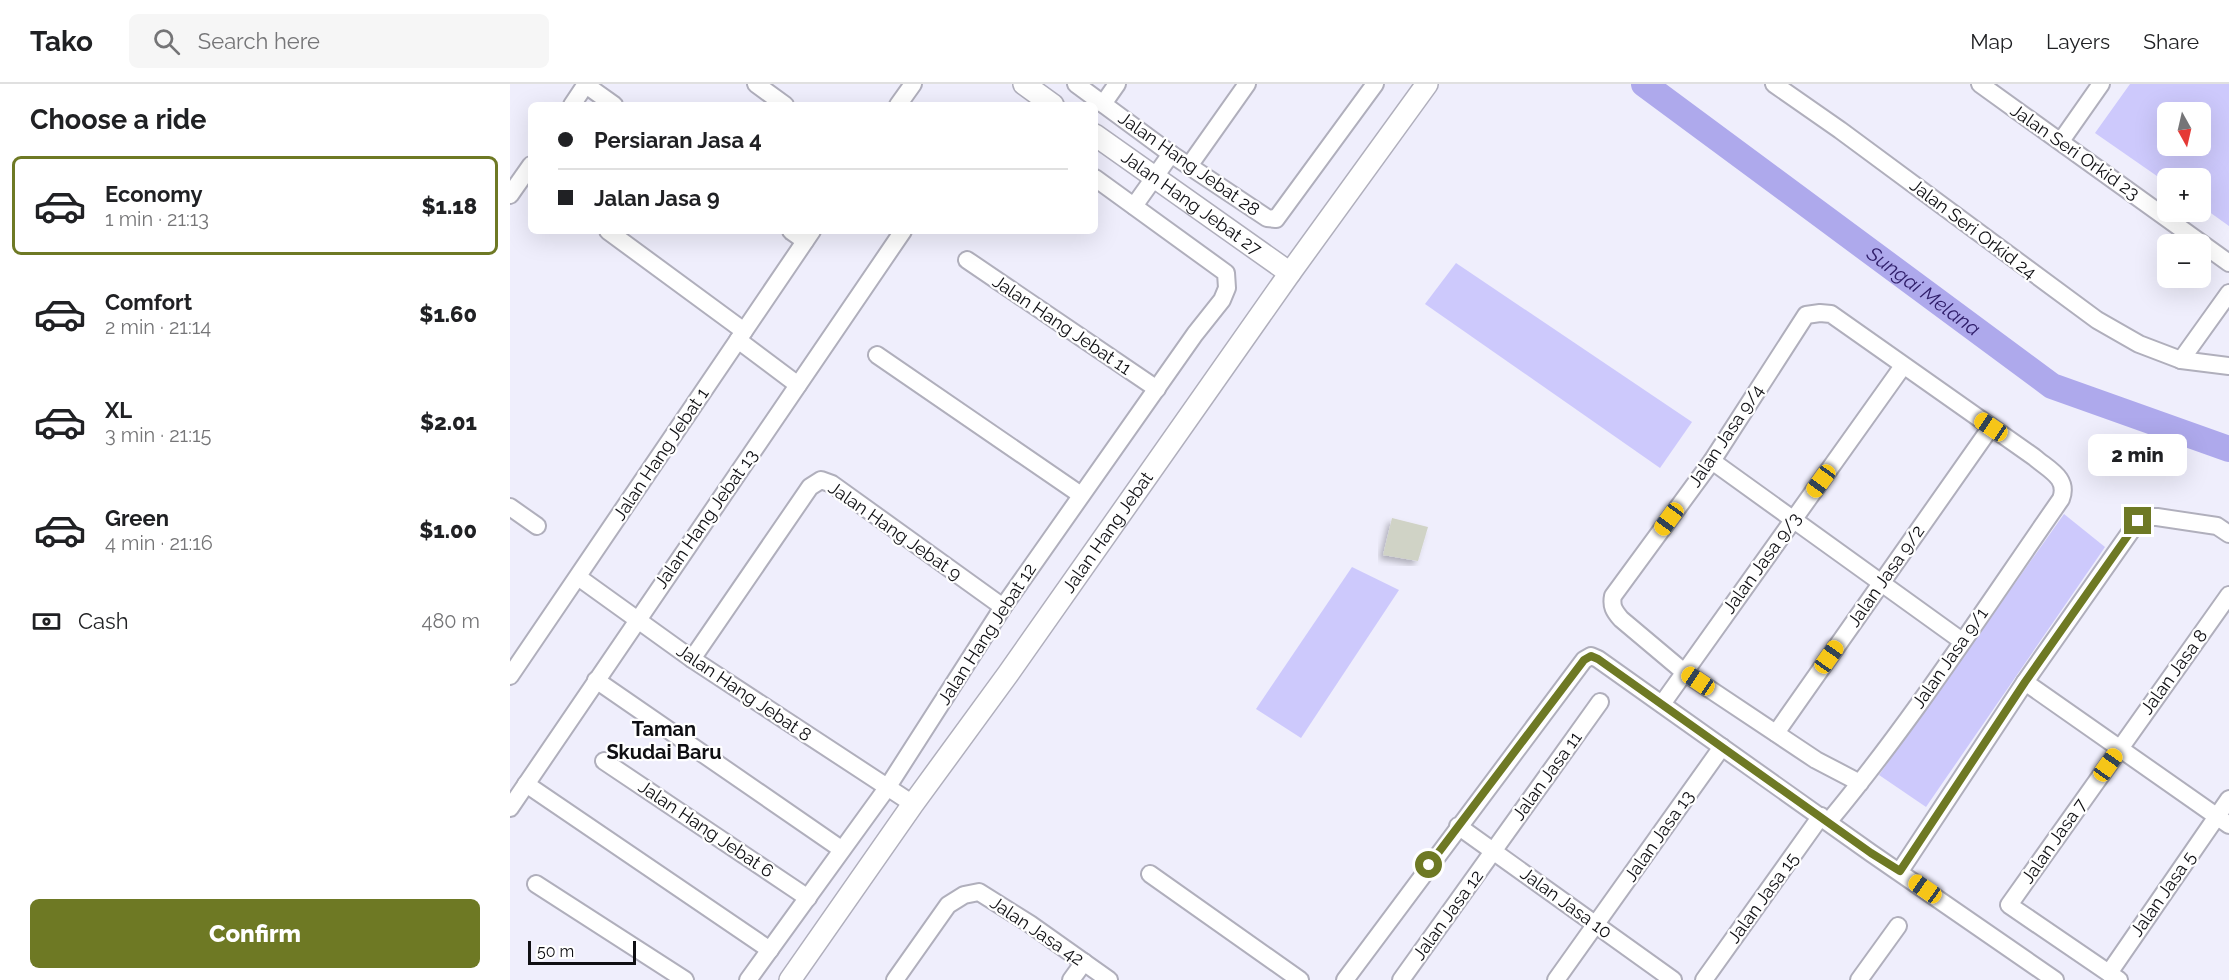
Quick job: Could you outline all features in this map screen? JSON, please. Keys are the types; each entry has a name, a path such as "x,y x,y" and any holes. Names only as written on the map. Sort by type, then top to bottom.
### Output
{"street":[{"path":"756,84 781,102"},
{"path":"900,102 913,84"},
{"path":"1024,84 1049,102"},
{"name":"Jalan Hang Jebat 28","path":"1076,84 1171,154 1267,218 1276,219 1375,84"},
{"path":"1103,104 1118,84"},
{"path":"1189,165 1247,84"},
{"name":"Jalan Hang Jebat","path":"790,980 1290,273 1427,84"},
{"name":"Jalan Seri Orkid 24","path":"1774,84 2097,320 2139,344 2181,360 2229,366"},
{"name":"Jalan Seri Orkid 23","path":"1980,84 2229,263"},
{"path":"2061,141 2102,84"},
{"path":"574,102 586,85 610,102"},
{"name":"Jalan Hang Jebat 27","path":"1098,137 1290,273"},
{"path":"1098,180 1134,206 1171,154"},
{"path":"510,195 528,171"},
{"name":"Jalan Hang Jebat 12","path":"748,980 887,788 1003,607 1195,334 1222,300 1227,288 1226,273 1134,206"},
{"path":"612,234 741,336 798,385"},
{"name":"Jalan Hang Jebat 13","path":"510,808 901,234"},
{"name":"Jalan Hang Jebat 1","path":"510,676 808,236"},
{"name":"Jalan Hang Jebat 11","path":"967,260 1157,389"},
{"path":"2181,360 2229,293"},
{"name":"Jalan Jasa 9/4","path":"1684,672 1621,619 1611,603 1613,596 1712,461 1806,315 1831,314 1903,366"},
{"path":"877,354 1081,495"},
{"path":"1903,366 1991,427"},
{"name":"Jalan Jasa 9/3","path":"1662,704 1903,366"},
{"name":"Jalan Jasa 9/1","path":"1825,819 1860,783 2061,499 2064,490 2062,481 2034,457 1991,427"},
{"name":"Jalan Jasa 9/2","path":"1776,733 1991,427"},
{"path":"1712,461 1962,641"},
{"name":"Jalan Hang Jebat 9","path":"692,659 810,488 821,480 832,484 1003,607"},
{"path":"510,507 537,526"},
{"path":"1900,871 2025,682 2138,521 2148,517 2217,526 2229,534"},
{"name":"Jalan Hang Jebat 8","path":"578,577 692,659 913,804"},
{"name":"Jalan Jasa 8","path":"2120,748 2229,595"},
{"path":"1344,980 1584,660 1591,656 2055,980"},
{"path":"1684,672 1816,760 1860,783"},
{"path":"596,680 842,849"},
{"path":"2025,682 2223,820"},
{"name":"Jalan Jasa 11","path":"1494,850 1600,702"},
{"name":"Jalan Jasa 13","path":"1556,980 1722,747"},
{"name":"Jalan Jasa 7","path":"2114,976 2009,905 2120,748"},
{"name":"Jalan Hang Jebat 6","path":"604,760 808,898"},
{"path":"526,784 770,950"},
{"name":"Jalan Jasa 5","path":"2114,976 2223,820 2229,799"},
{"name":"Jalan Jasa 15","path":"1704,980 1825,819"},
{"name":"Jalan Jasa 10","path":"1458,826 1673,980"},
{"name":"Jalan Jasa 12","path":"1401,980 1494,850"},
{"path":"1150,874 1300,980"},
{"path":"536,884 685,980"},
{"name":"Jalan Jasa 42","path":"895,980 948,905 964,895 979,892 1030,924 1109,980"},
{"path":"1859,980 1898,927"},
{"path":"1071,980 1084,962"}],"shaded area":[{"path":"2130,84 2229,84 2229,226 2211,213 2211,168 2157,168 2157,176 2095,133"},
{"path":"1456,263 1692,422 1660,468 1425,304"},
{"path":"2064,514 2105,547 1926,807 1879,775"},
{"path":"1352,567 1399,590 1301,738 1256,709"}],"building":[{"path":"1392,518 1428,527 1418,561 1383,555"}],"waterway":[{"name":"Sungai Melana","path":"1644,84 2052,386 2229,449"}],"district":[{"name":"Taman Skudai Baru","path":"664,740"}],"route":[{"path":"1429,865 1584,660 1591,656 1900,871 2025,682 2138,521"}]}
